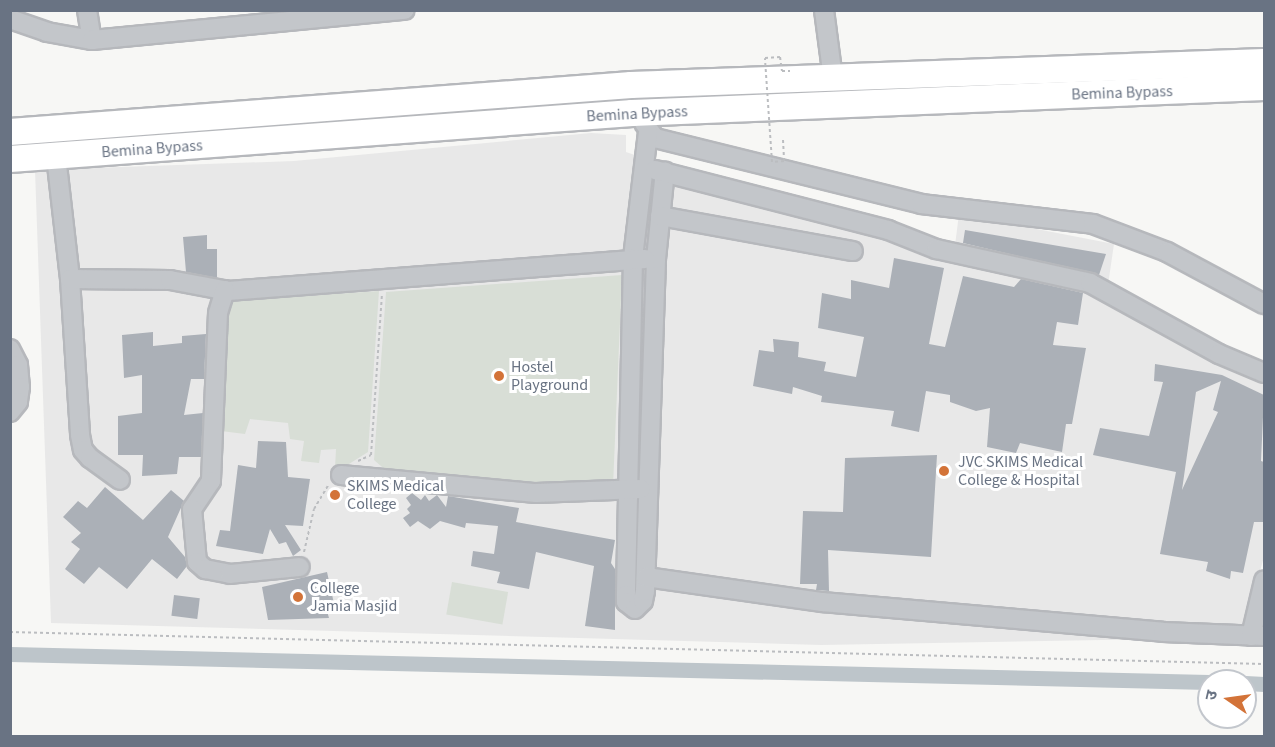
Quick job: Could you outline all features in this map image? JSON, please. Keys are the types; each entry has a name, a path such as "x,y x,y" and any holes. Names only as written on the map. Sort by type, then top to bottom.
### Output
{"highway":[{"name":"Bemina Bypass","path":"10,132 631,85 1264,62"},
{"name":"Bemina Bypass","path":"10,159 1264,87"}],"street":[{"path":"87,10 92,40"},
{"path":"10,19 47,32 92,40 282,15 405,10"},
{"path":"824,10 833,78"},
{"path":"644,122 644,169 633,258 630,489 626,594 629,607 639,607 643,601 646,577 656,259 665,171"},
{"path":"644,122 682,145 921,204 1093,224 1167,252 1264,304"},
{"path":"56,156 70,279 83,450 120,480"},
{"path":"644,169 665,171 888,230 936,249 1090,283 1219,354 1264,373"},
{"path":"660,216 853,251"},
{"path":"70,279 170,280 225,290 633,258 656,259"},
{"path":"225,290 218,313 211,481 192,508 197,562 205,569 230,574 300,567"},
{"path":"10,349 18,365 20,387 18,402 10,412"},
{"path":"341,474 536,493 649,489"},
{"path":"646,577 822,602 1258,636 1264,581"}],"path":[{"path":"783,140 784,161 772,162 765,58 780,57 782,71 790,71"},
{"path":"300,567 319,497 341,474 371,455 383,278"},
{"path":"10,632 1264,664"}],"shaded area":[{"path":"591,133 626,135 626,152 884,239 954,253 959,214 1114,244 1108,285 1167,331 1264,384 1264,557 1243,630 1160,639 821,645 51,623 35,170 294,161"},
{"name":"Hostel Playground","path":"622,275 613,486 545,487 389,473 374,460 386,292"},
{"path":"379,291 368,452 341,469 335,468 336,449 321,450 319,463 301,461 304,441 290,439 288,423 250,419 245,434 221,431 227,305 233,301"},
{"path":"452,582 508,592 502,624 446,614"}],"building":[{"path":"965,230 1106,254 1099,275 963,243"},
{"path":"207,235 207,249 217,249 217,278 186,272 183,237"},
{"path":"894,258 944,268 929,344 945,347 963,276 1014,287 1021,279 1083,293 1078,325 1057,322 1053,345 1086,348 1072,424 1066,424 1062,452 1020,443 1016,453 987,447 990,408 976,411 950,402 950,395 926,391 919,432 891,426 894,411 821,402 822,396 793,387 792,394 753,386 759,350 774,352 773,339 799,342 798,357 826,362 824,371 856,377 864,337 818,328 822,293 851,299 851,280 889,288"},
{"path":"153,332 153,346 182,343 182,336 206,334 204,379 191,379 184,415 203,413 201,457 179,457 177,474 142,476 143,455 118,455 118,416 142,413 142,375 124,378 122,335"},
{"path":"1155,364 1222,375 1264,395 1261,461 1264,462 1264,522 1254,522 1243,573 1231,571 1230,579 1206,571 1208,562 1160,554 1176,472 1093,455 1100,428 1149,436 1163,382 1154,381","holes":["1221,381 1213,410 1218,412 1182,490 1196,392"]},
{"path":"258,441 286,442 288,477 310,479 303,526 285,525 301,550 293,556 286,542 279,544 270,529 263,554 216,546 220,530 230,531 238,465 256,468"},
{"path":"937,455 931,557 828,550 829,591 816,590 817,584 800,584 803,511 843,512 845,458"},
{"path":"105,487 143,520 171,490 184,501 168,537 185,557 187,566 177,579 152,559 127,589 99,567 84,584 65,569 80,549 71,542 81,533 63,517 78,501 87,508"},
{"path":"412,493 421,500 425,495 429,501 437,495 446,507 448,496 519,508 516,522 615,540 611,563 615,569 615,630 585,626 594,566 536,552 529,589 497,583 500,572 471,566 473,551 494,554 498,526 466,523 465,528 440,521 430,529 418,521 410,527 403,518 410,513 407,509 411,505 406,498"},
{"name":"College Jamia Masjid","path":"327,572 335,608 327,611 329,618 268,620 262,587"},
{"path":"174,595 200,598 197,619 171,616"}],"waterway":[{"path":"10,654 1197,682"},
{"path":"1257,684 1264,684"}],"place":[{"name":"Hostel Playground","path":"499,376"},
{"name":"JVC SKIMS Medical College & Hospital","path":"944,471"},
{"name":"SKIMS Medical College","path":"335,495"},
{"name":"College Jamia Masjid","path":"298,597"}]}
